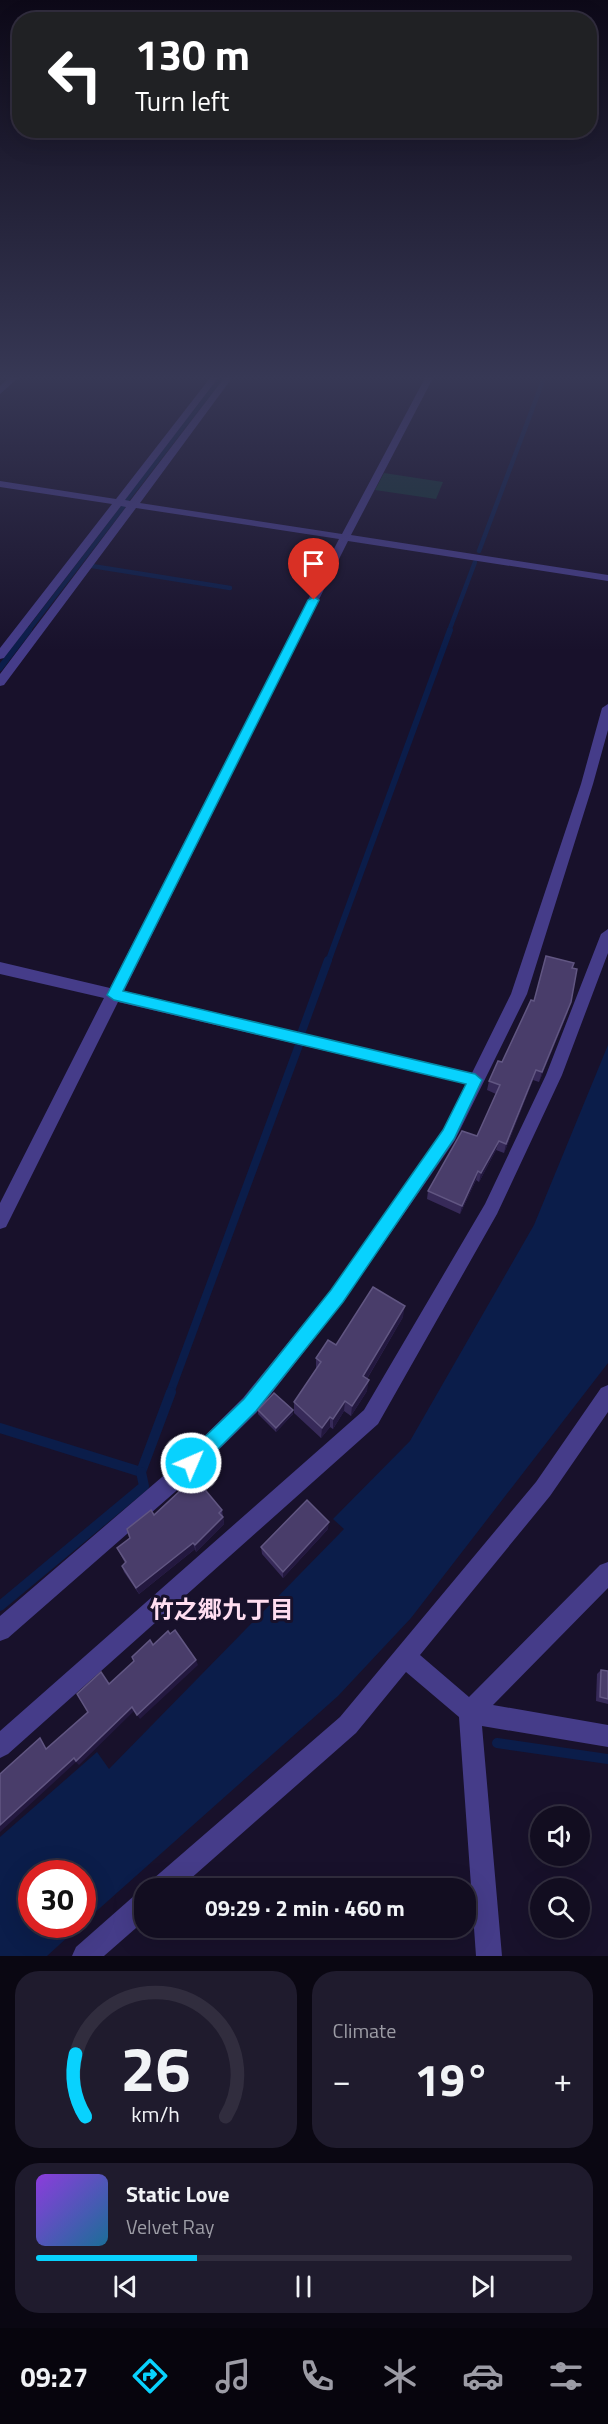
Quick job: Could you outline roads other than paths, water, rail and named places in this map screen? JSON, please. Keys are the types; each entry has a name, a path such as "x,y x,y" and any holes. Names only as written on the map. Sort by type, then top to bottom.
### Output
{"street":[{"path":"0,656 143,469"},
{"path":"0,682 160,469"},
{"path":"0,1221 381,469"},
{"path":"0,484 608,578"},
{"path":"0,1630 176,1478 250,1405 337,1296 449,1135 519,994 587,784 608,708"},
{"path":"0,1746 371,1417 491,1209 554,1076 608,934"},
{"path":"0,968 475,1080"},
{"path":"173,1878 348,1725 543,1489 608,1395"},
{"path":"489,1956 470,1712 608,1573"},
{"path":"406,1657 470,1712 608,1736"},
{"path":"85,1956 134,1913"}],"water":[{"path":"608,1045 608,1363 411,1618 338,1696 96,1912 96,1860 18,1860 18,1938 67,1938 47,1956 0,1956 0,1837 97,1752 109,1769 344,1529 333,1519 410,1441 534,1225"}],"waterway":[{"path":"127,500 151,469"},
{"path":"479,551 510,469"},
{"path":"28,631 123,507"},
{"path":"449,631 475,562"},
{"path":"92,566 230,588"},
{"path":"0,668 29,630"},
{"path":"328,962 450,630"},
{"path":"302,1031 328,960"},
{"path":"170,1393 299,1045"},
{"path":"141,1472 171,1392"},
{"path":"0,1428 141,1472"},
{"path":"0,1606 144,1486 141,1472"},
{"path":"497,1743 608,1759"}],"district":[{"name":"竹之郷九丁目","path":"222,1610"}]}
